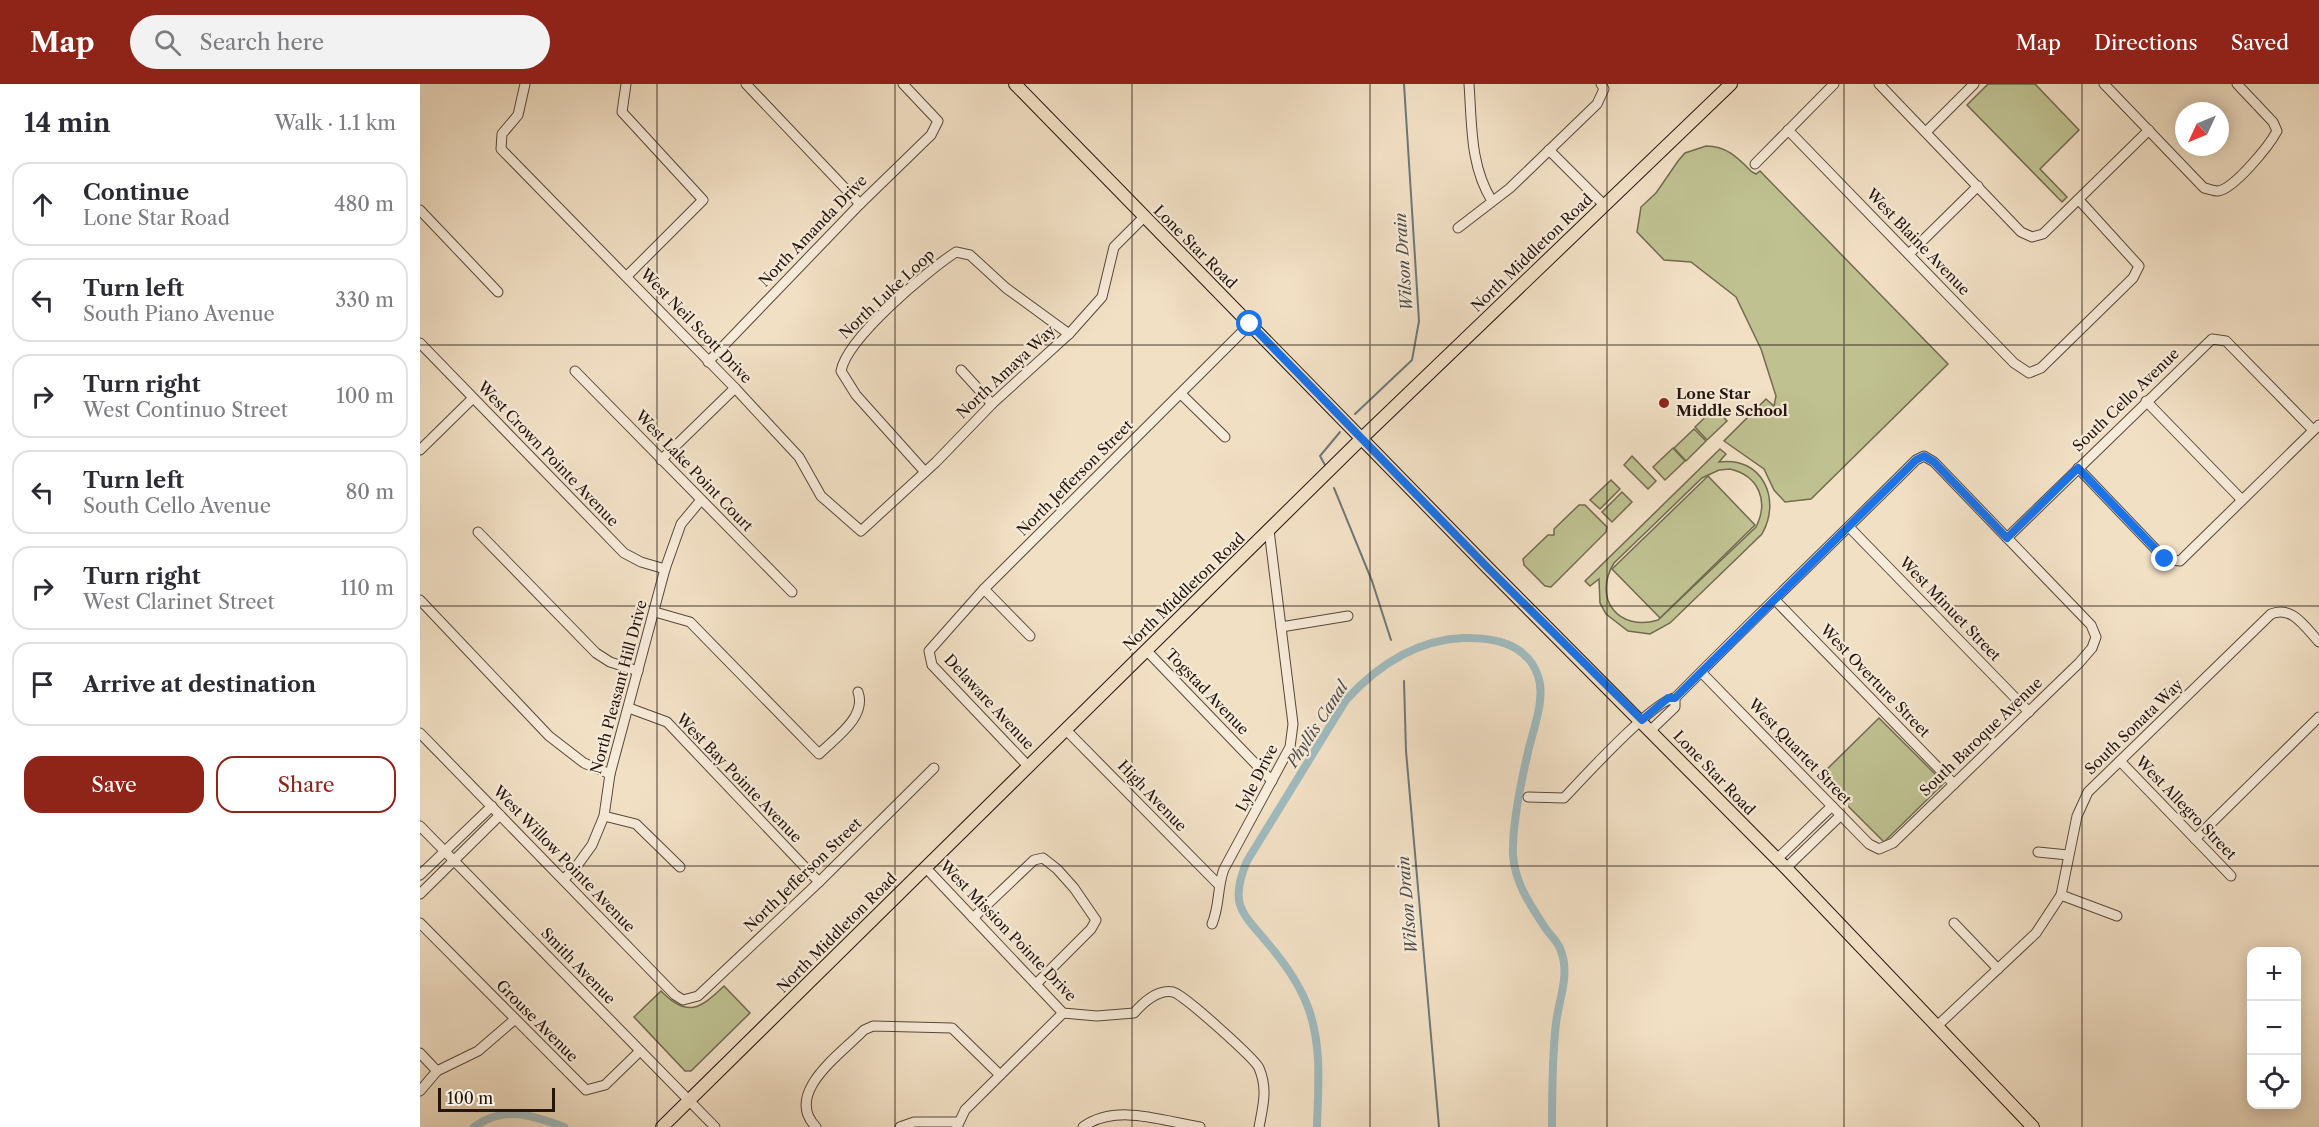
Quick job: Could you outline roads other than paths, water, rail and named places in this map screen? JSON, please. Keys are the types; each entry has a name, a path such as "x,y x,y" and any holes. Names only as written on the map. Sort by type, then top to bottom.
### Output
{"main road":[{"name":"Lone Star Road","path":"1015,84 1361,439 1782,864 2033,1127"},
{"name":"North Middleton Road","path":"662,1127 1361,439 1731,84"}],"street":[{"name":"West Neil Scott Drive","path":"525,84 518,115 502,134 501,149 735,388 799,457 821,496 861,531"},
{"path":"627,84 622,112 704,200 627,276"},
{"path":"746,84 860,204"},
{"name":"North Amanda Drive","path":"708,362 860,204 931,135 938,121 903,84"},
{"path":"1469,84 1475,167 1480,183 1492,201"},
{"path":"1755,164 1834,84"},
{"path":"1879,84 2021,232 2032,237 2043,234 2149,130"},
{"path":"1926,132 1974,84"},
{"path":"2104,84 2204,188 2217,191 2226,188 2234,181 2269,146 2277,131 2273,122 2236,84"},
{"path":"1458,228 1492,201 1597,104 1602,87"},
{"name":"West Blaine Avenue","path":"1788,130 2014,363 2029,373 2041,368 2133,278 2139,266 2079,200"},
{"path":"1549,150 1604,205"},
{"path":"1909,254 1978,186"},
{"path":"420,210 498,292"},
{"name":"North Amaya Way","path":"861,531 925,472 992,404 1069,334 1102,297 1114,248 1144,217"},
{"name":"North Luke Loop","path":"925,472 856,395 841,371 843,359 853,344 939,264 956,252 970,255 1006,288 1069,334"},
{"name":"North Jefferson Street","path":"928,658 928,651 984,589 1250,324"},
{"name":"South Cello Avenue","path":"2007,538 2207,341 2217,338 2226,341 2316,428"},
{"name":"West Crown Pointe Avenue","path":"420,343 624,554 665,569"},
{"path":"961,370 992,404"},
{"name":"West Lake Point Court","path":"575,371 792,592"},
{"path":"661,460 735,388"},
{"path":"1181,394 1225,437"},
{"path":"420,450 472,398"},
{"path":"2146,401 2242,500"},
{"path":"2078,468 2165,559 2172,562 2180,561 2316,428"},
{"path":"1528,797 1564,798 1646,725 1668,698 1675,698 1916,460 1924,456 1934,462 2007,538"},
{"name":"North Pleasant Hill Drive","path":"564,879 592,845 604,816 610,774 665,569 681,524 701,501"},
{"name":"West Minuet Street","path":"1849,527 2029,712"},
{"name":"Lyle Drive","path":"1212,924 1217,911 1218,884 1224,869 1290,747 1293,724 1269,530"},
{"path":"478,532 596,653 610,662 638,671"},
{"name":"South Baroque Avenue","path":"1880,849 1893,843 2092,648 2096,638 2091,625 2007,538"},
{"path":"984,589 1029,636"},
{"path":"420,600 549,736 584,763 610,774"},
{"name":"West Overture Street","path":"1775,600 1954,784"},
{"name":"South Sonata Way","path":"1936,1027 2036,933 2061,895 2077,816 2088,792 2271,614 2281,610 2290,612 2319,642"},
{"path":"655,612 690,622 819,754 855,717 861,701 858,692"},
{"path":"1281,627 1348,616"},
{"name":"Togstad Avenue","path":"1146,650 1272,781"},
{"name":"Delaware Avenue","path":"928,658 932,665 1028,766"},
{"name":"West Quartet Street","path":"1701,672 1869,844 1880,849"},
{"name":"West Bay Pointe Avenue","path":"629,708 667,722 819,882"},
{"path":"2195,839 2319,717"},
{"name":"High Avenue","path":"1065,729 1218,884"},
{"name":"West Willow Pointe Avenue","path":"420,732 675,995 683,1000 689,999"},
{"name":"West Allegro Street","path":"2120,761 2231,876"},
{"name":"North Jefferson Street","path":"689,999 698,996 819,882 934,768"},
{"path":"420,874 492,806"},
{"path":"1782,864 1832,806"},
{"path":"420,894 500,815"},
{"path":"1782,864 1841,815"},
{"path":"604,816 636,824 680,867"},
{"name":"Smith Avenue","path":"420,826 714,1127"},
{"path":"2038,852 2068,855"},
{"path":"973,918 1034,860 1043,858 1057,869 1074,888 1096,920 1091,929 1036,984"},
{"name":"West Mission Pointe Drive","path":"925,867 1063,1013 1097,1016 1134,1013 1146,1001 1158,994 1173,992 1191,1002 1258,1066 1266,1092 1259,1127"},
{"path":"2061,895 2117,916"},
{"name":"Grouse Avenue","path":"420,923 586,1090 606,1085 640,1051"},
{"path":"1954,923 1998,969"},
{"path":"900,1127 914,1122 957,1124 964,1110 1063,1013"},
{"path":"420,1091 437,1071 478,1051 514,1020"},
{"path":"816,1127 805,1109 807,1090 864,1030 873,1026 952,1028 1000,1075"},
{"path":"420,1053 437,1071"},
{"path":"1083,1127 1102,1115 1125,1114 1200,1127"}],"waterway":[{"name":"Wilson Drain","path":"1355,414 1412,360 1419,321 1404,84"},
{"name":"Wilson Drain","path":"1325,465 1320,456 1340,432"},
{"name":"Wilson Drain","path":"1334,488 1372,581 1391,640"},
{"name":"Phyllis Canal","path":"1317,1127 1318,1055 1310,1013 1288,969 1241,908 1239,899 1241,876 1247,861 1346,700 1371,676 1398,657 1429,644 1463,638 1497,641 1517,649 1533,665 1540,685 1540,704 1518,803 1513,855 1517,876 1525,894 1546,929 1559,945 1563,960 1564,978 1554,1049 1552,1127"},
{"name":"Wilson Drain","path":"1404,681 1406,751 1439,1127"},
{"name":"Phyllis Canal","path":"474,1127 485,1120 507,1114 529,1116 564,1127"}],"place":[{"name":"Lone Star Middle School","path":"1664,403"}]}
